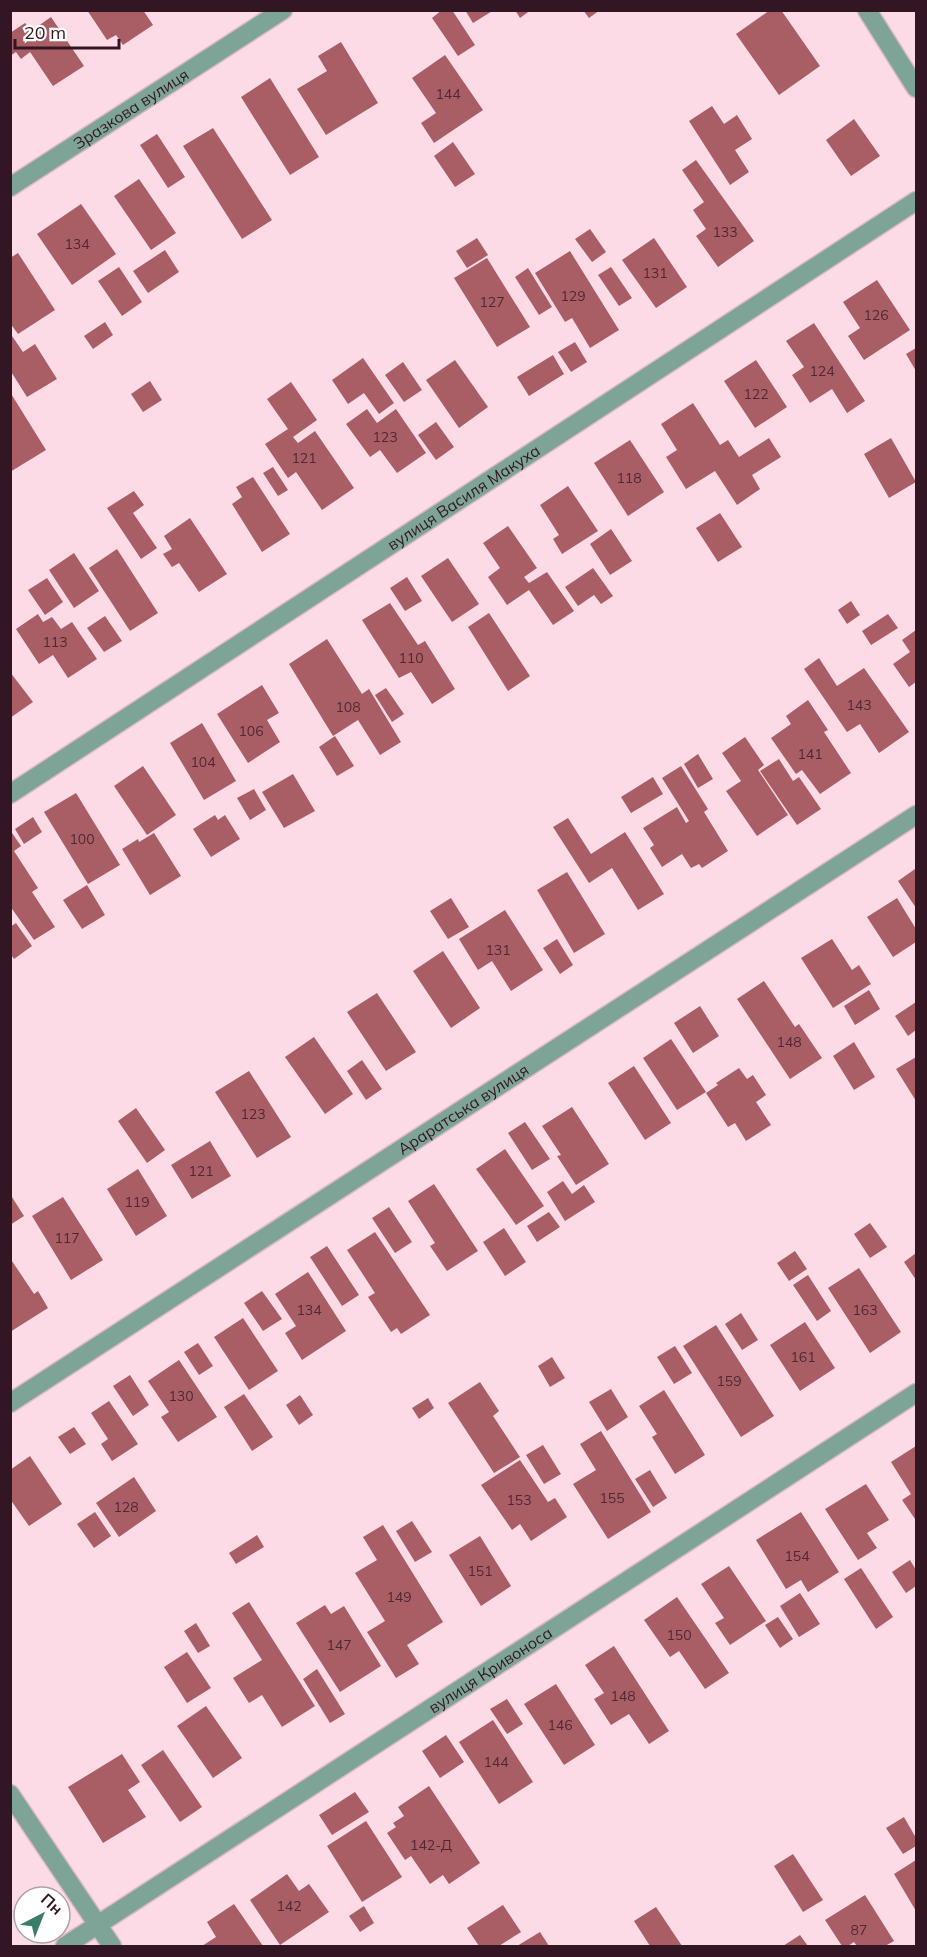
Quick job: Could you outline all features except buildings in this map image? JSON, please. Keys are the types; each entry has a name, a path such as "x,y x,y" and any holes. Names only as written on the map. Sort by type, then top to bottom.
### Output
{"street":[{"name":"Зразкова вулиця","path":"10,187 283,10"},
{"path":"867,10 916,88"},
{"name":"вулиця Василя Макуха","path":"10,794 916,201"},
{"name":"Араратська вулиця","path":"10,1403 916,815"},
{"name":"вулиця Кривоноса","path":"65,1947 916,1393"},
{"path":"10,1794 112,1947"}]}
